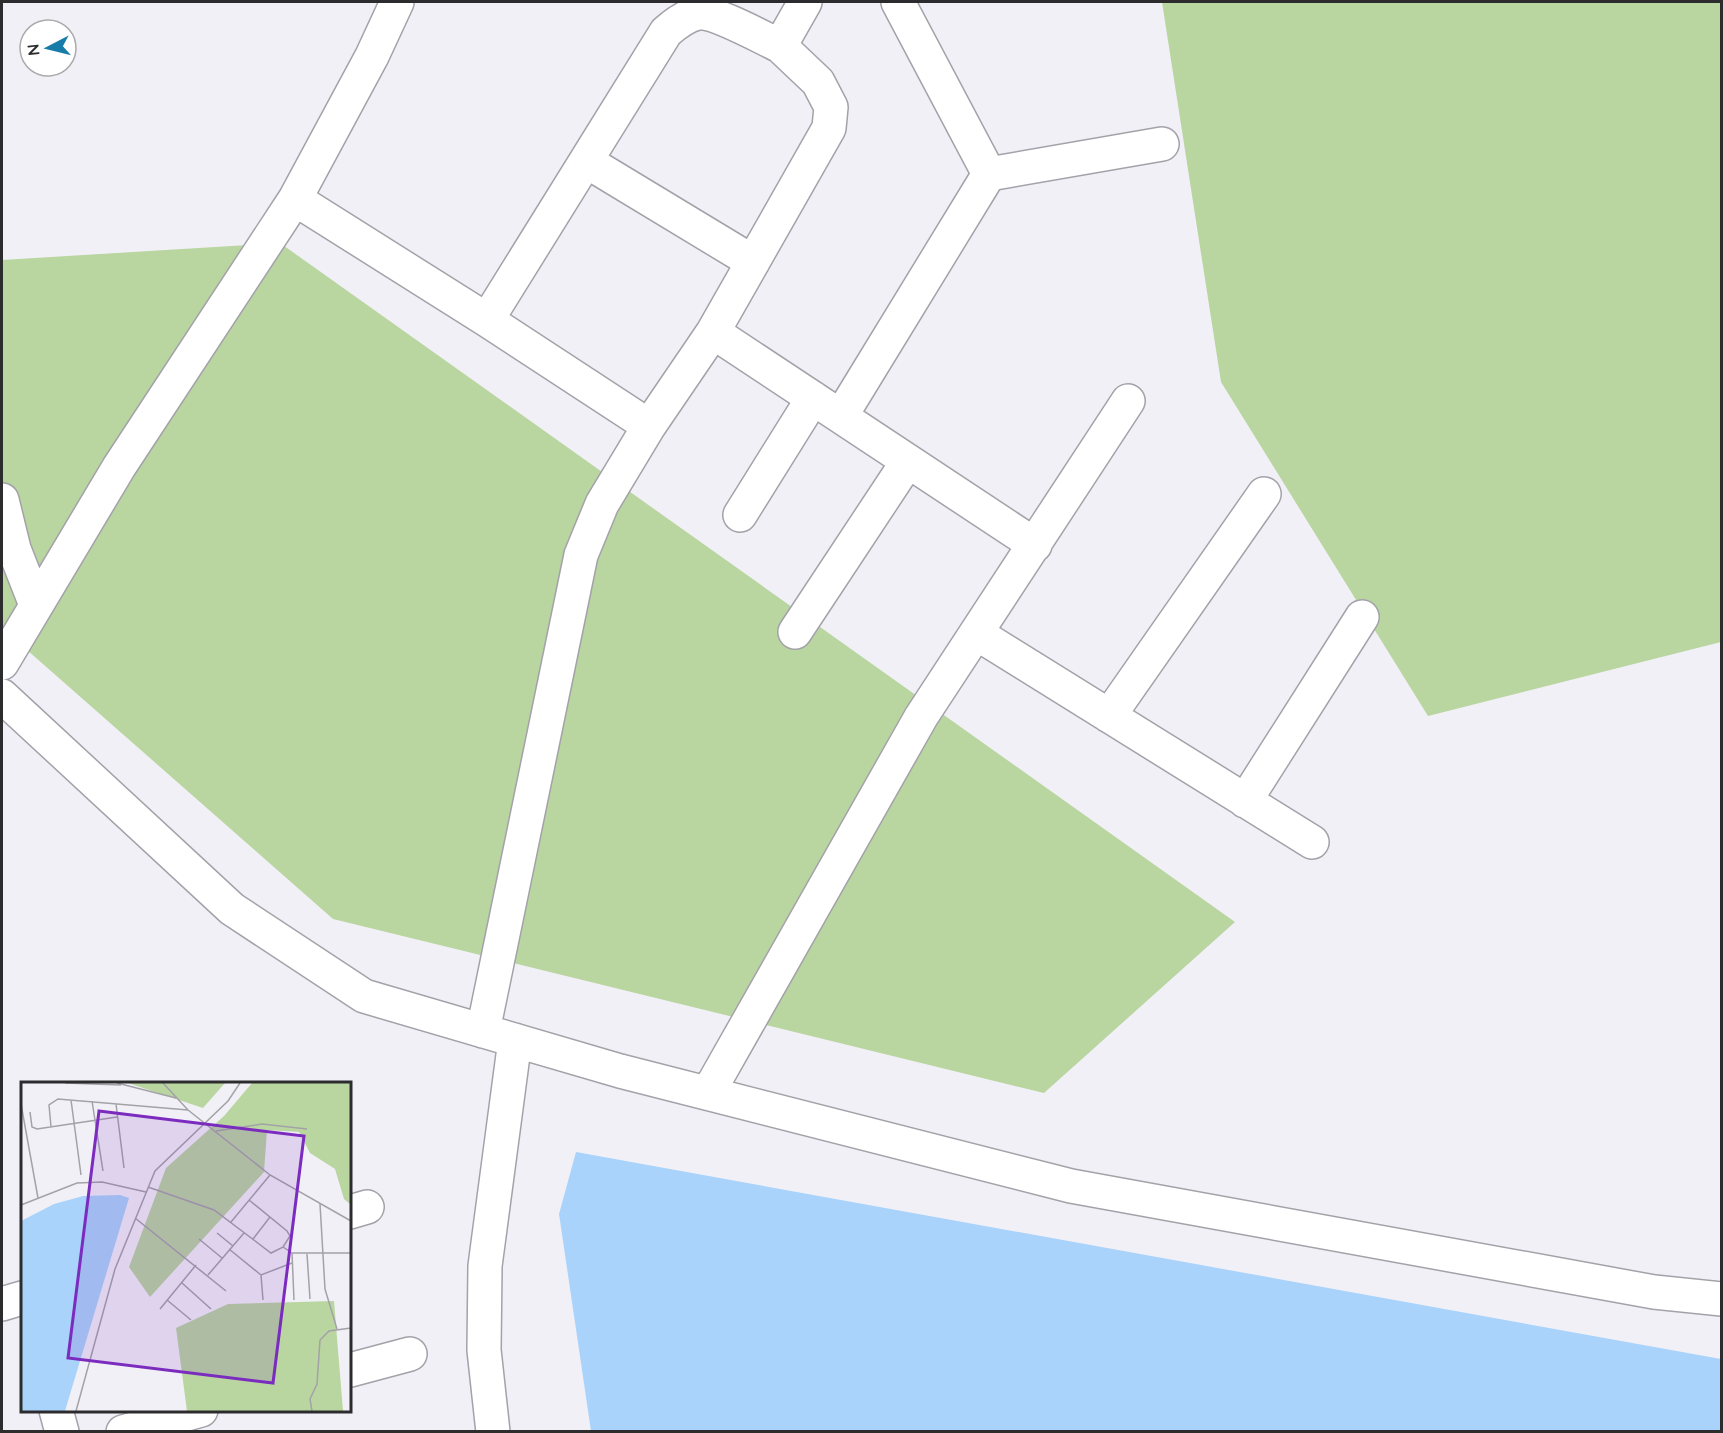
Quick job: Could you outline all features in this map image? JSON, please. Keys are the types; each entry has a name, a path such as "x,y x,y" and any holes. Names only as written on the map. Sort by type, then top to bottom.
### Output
{"street":[{"path":"2,663 119,467 295,199 372,56 396,2"},
{"path":"780,46 805,2"},
{"path":"898,2 989,174"},
{"path":"483,1031 581,555 602,504 649,426 713,332 829,128 831,107 818,82 780,46 714,15 699,13 678,21 666,32 487,320"},
{"path":"841,416 989,174 1162,144"},
{"path":"586,161 753,262"},
{"path":"295,199 649,426"},
{"path":"713,332 1035,545"},
{"path":"740,515 813,398"},
{"path":"708,1093 921,717 1128,401"},
{"path":"795,632 908,460"},
{"path":"1109,716 1264,494"},
{"path":"2,500 14,549 36,605"},
{"path":"1245,801 1362,617"},
{"path":"976,633 1312,842"},
{"path":"2,696 232,909 364,996 620,1071 1071,1186 1654,1292 1722,1299"},
{"path":"493,1431 484,1350 485,1266 515,1040"},
{"path":"2,1304 21,1298"},
{"path":"351,1370 410,1354"},
{"path":"57,1412 62,1431"},
{"path":"123,1431 194,1412"}],"green space":[{"path":"1162,2 1721,2 1721,642 1428,716 1221,382"},
{"path":"280,243 1235,922 1044,1093 333,919 2,628 2,260"}],"water":[{"path":"576,1152 1721,1359 1721,1431 591,1431 559,1214"}]}
